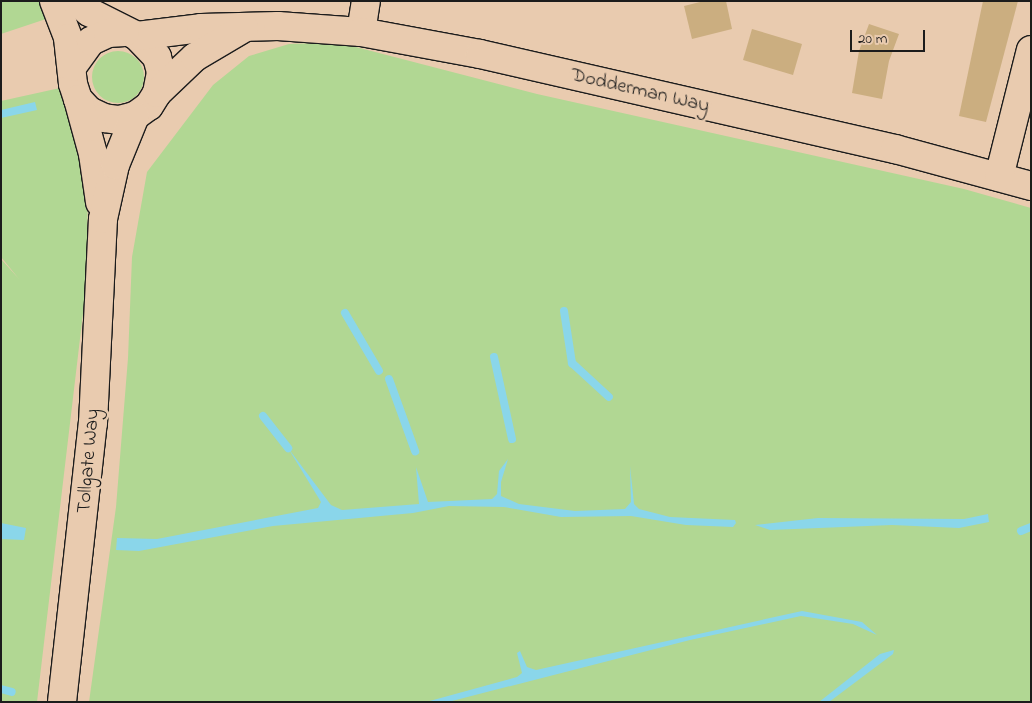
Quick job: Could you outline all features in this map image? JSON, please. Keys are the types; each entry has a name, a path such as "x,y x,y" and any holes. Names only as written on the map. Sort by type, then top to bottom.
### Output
{"street":[{"path":"54,1 68,38 72,84 78,99 89,111 104,118 119,120 135,116 149,106 157,93 196,58 244,28"},
{"path":"76,1 131,34 157,57 160,72 157,93"},
{"path":"361,32 366,1"},
{"name":"Dodderman Way","path":"131,34 201,28 321,27 361,32 480,54 895,149 1031,186"},
{"path":"72,67 91,41 108,33 131,34"},
{"path":"999,177 1031,50"},
{"name":"Tollgate Way","path":"78,99 94,154 103,219"},
{"name":"Tollgate Way","path":"62,702 93,423 103,219 115,165 135,116"}],"green space":[{"path":"1,1 41,1 49,18 1,34"},
{"path":"319,43 352,46 537,94 964,189 1031,208 1031,702 89,702 116,507 128,358 132,257 147,172 213,85 249,56 289,44"},
{"path":"113,51 123,51 137,58 144,72 144,82 137,96 123,103 113,103 103,99 96,92 92,82 92,72 96,62 103,55"},
{"path":"60,88 80,147 88,193 86,288 37,702 1,702 1,259 19,279 1,257 1,101"}],"water":[{"path":"35,102 37,110 1,118 1,110"},
{"path":"288,448 331,505 342,510 419,504 416,467 428,502 492,499 497,494 499,471 508,459 501,482 501,496 519,504 575,511 625,509 631,502 630,466 634,504 639,509 670,517 735,520 736,523 733,527 686,525 631,516 561,517 504,507 449,506 413,513 273,526 139,551 116,550 117,538 157,539 318,508 321,502"},
{"path":"988,514 989,522 959,528 892,525 770,530 755,525 818,518 964,519"},
{"path":"1,523 26,528 24,540 1,539"},
{"path":"802,611 862,622 877,635 853,624 801,616 690,640 448,702 426,702 517,677 522,673 517,653 520,651 527,667 536,670"},
{"path":"894,650 893,654 829,702 819,702 880,654"}],"building":[{"path":"704,1 726,1 732,29 692,39 684,6"},
{"path":"983,1 1018,1 986,122 959,116"},
{"path":"869,24 899,34 889,61 882,99 852,93 859,51"},
{"path":"752,29 802,44 793,75 743,60"}],"waterway":[{"path":"564,311 572,363 609,397"},
{"path":"345,313 379,371"},
{"path":"494,357 512,439"},
{"path":"389,379 415,451"},
{"path":"263,416 288,448"},
{"path":"1021,531 1031,527"},
{"path":"1,689 12,692"}]}
